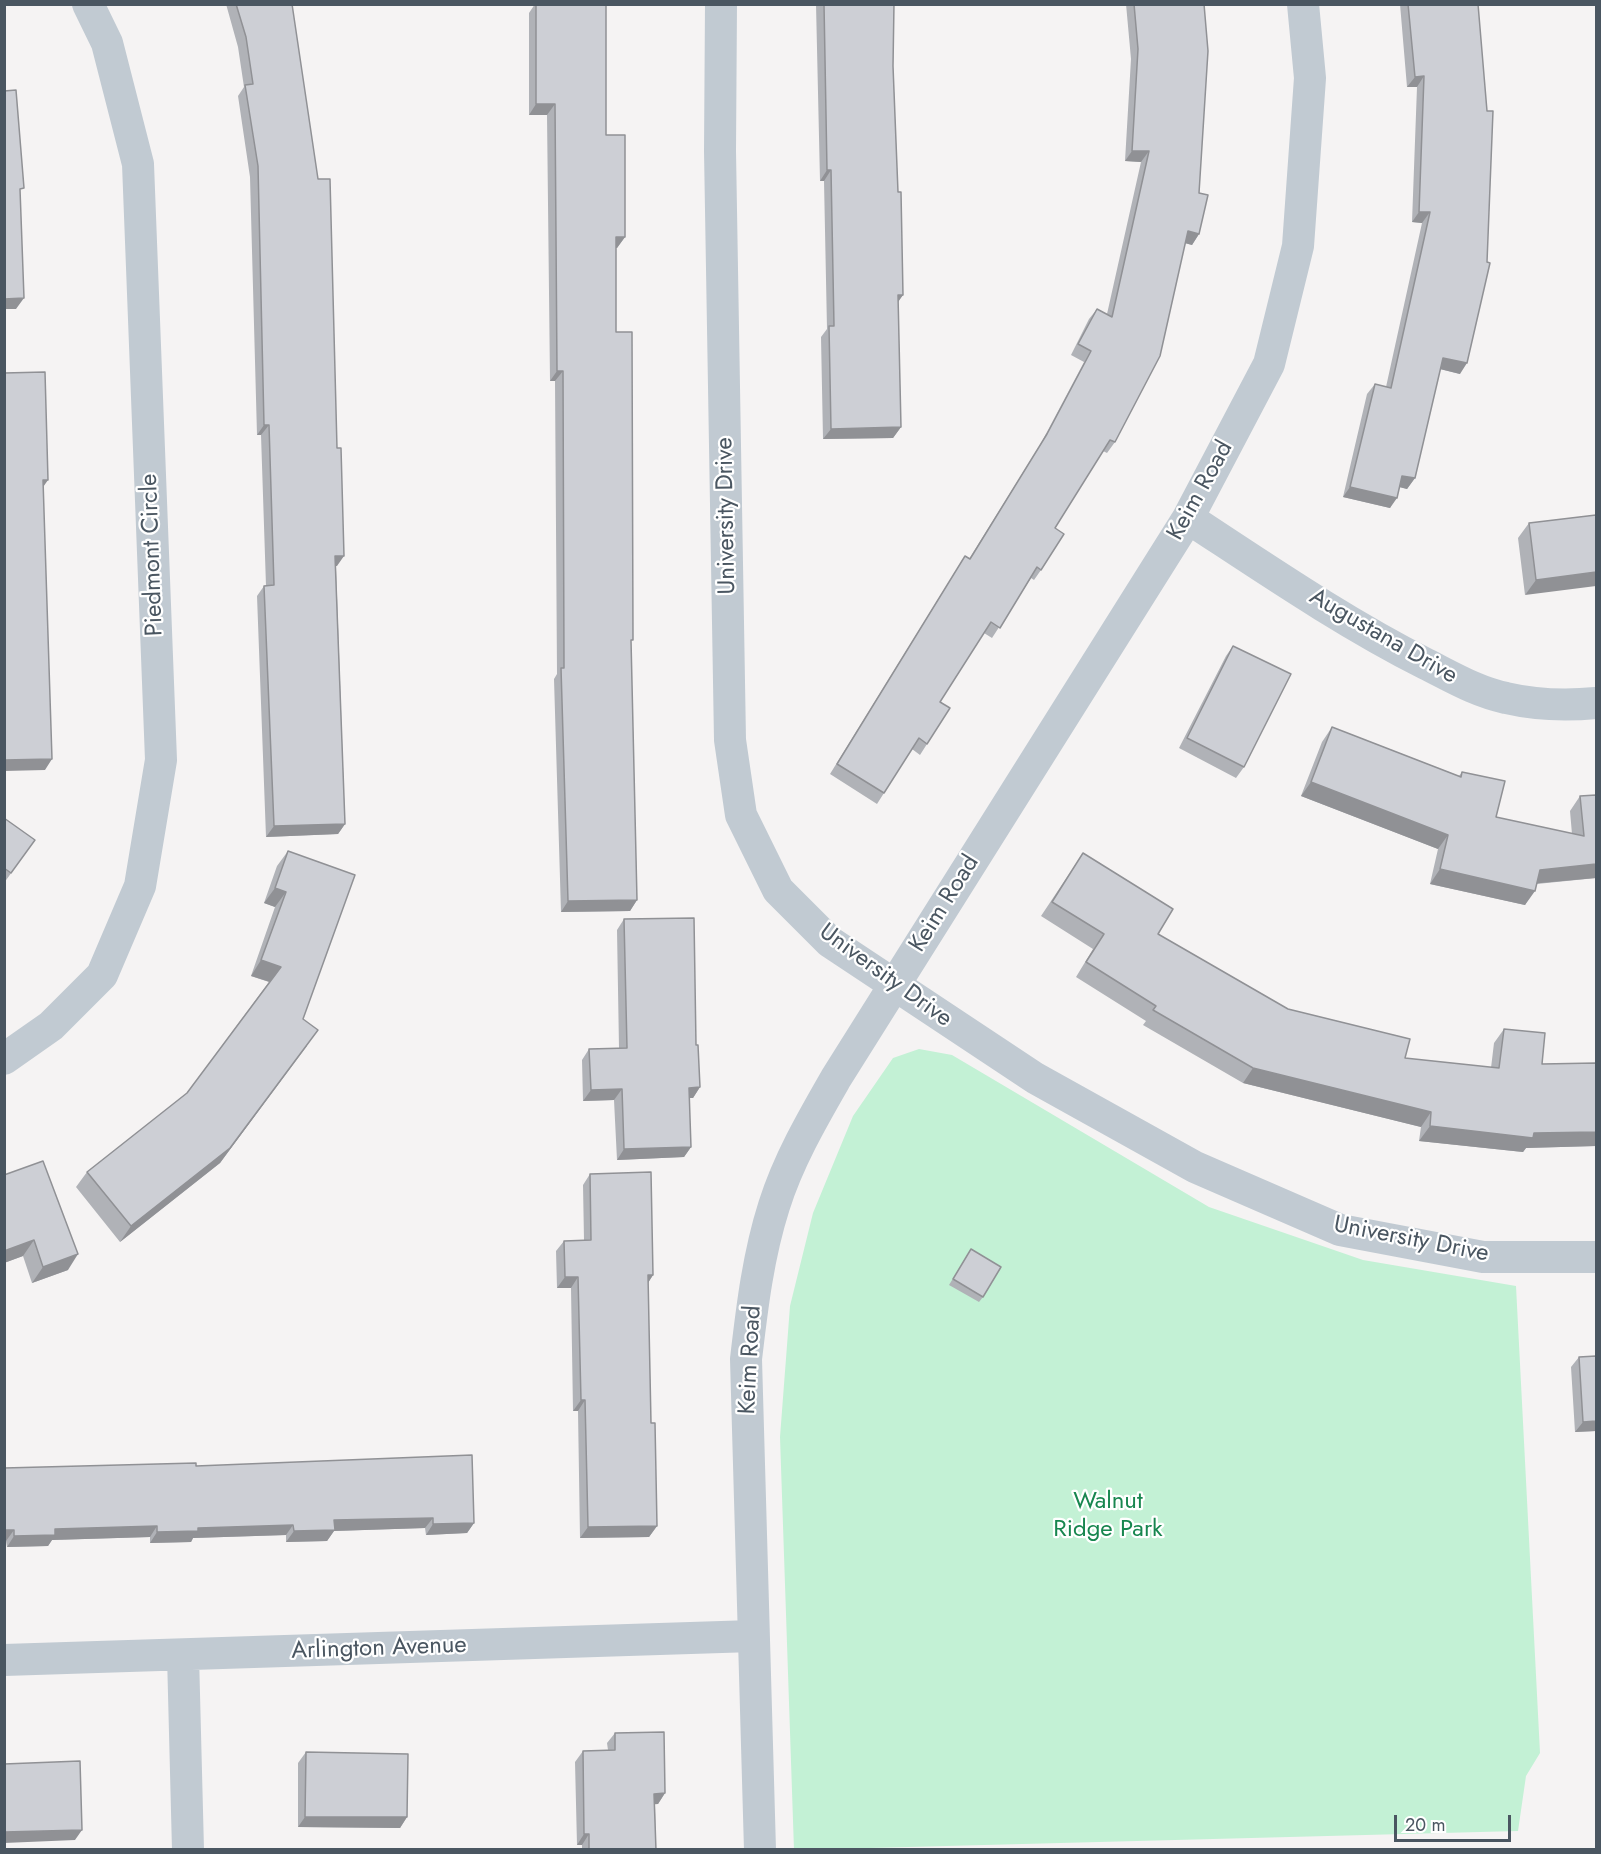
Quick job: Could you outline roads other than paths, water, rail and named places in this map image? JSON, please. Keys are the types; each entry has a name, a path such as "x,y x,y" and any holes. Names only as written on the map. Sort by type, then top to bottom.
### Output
{"street":[{"name":"Piedmont Circle","path":"4,1059 51,1026 102,975 140,886 161,760 138,164 107,43 88,4"},
{"name":"University Drive","path":"722,4 720,151 729,740 741,815 778,890 830,942 894,986 1035,1078 1195,1167 1340,1230 1483,1257 1596,1257"},
{"name":"Keim Road","path":"760,1850 746,1359 756,1280 774,1205 812,1121 894,986 1188,518 1269,364 1298,246 1310,78 1303,4"},
{"name":"Augustana Drive","path":"1188,518 1375,638 1473,688 1504,698 1534,703 1570,705 1596,703"},
{"name":"Arlington Avenue","path":"4,1660 753,1636"},
{"path":"183,1655 188,1850"}],"park label":[{"name":"Walnut Ridge Park","path":"1108,1516"}]}
